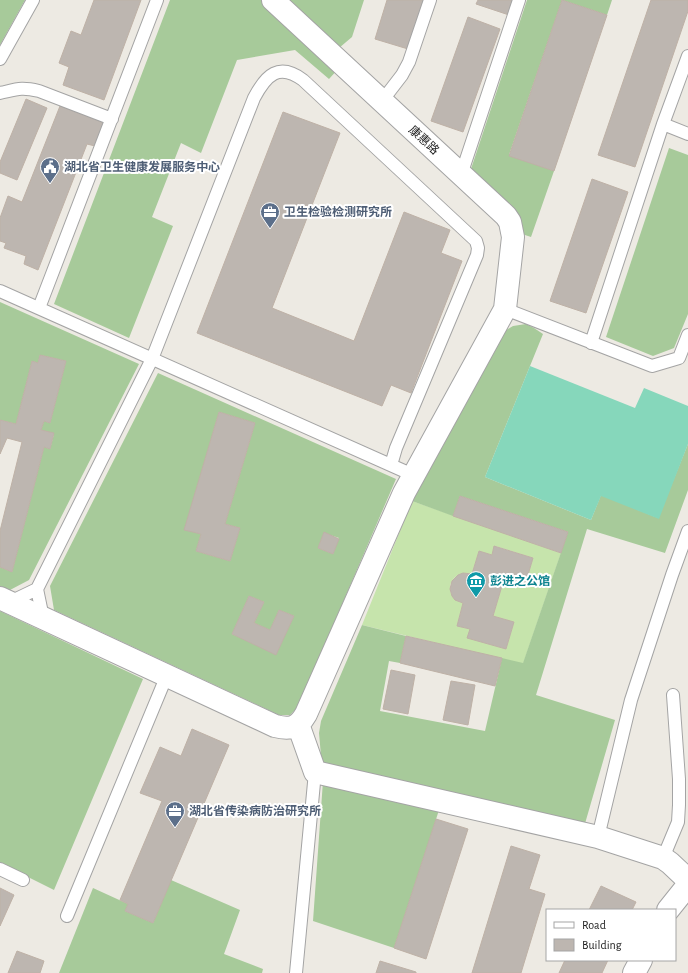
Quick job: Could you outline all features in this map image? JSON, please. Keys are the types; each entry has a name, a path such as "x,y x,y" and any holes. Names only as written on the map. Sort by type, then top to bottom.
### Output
{"street":[{"name":"康惠路","path":"273,0 506,216 512,230 513,237 505,309"},
{"path":"5,600 275,726 289,729 298,724 306,714 404,493 505,309"},
{"path":"298,724 315,772 598,837 663,858 688,880"},
{"path":"669,909 688,885"},
{"path":"634,973 640,961"}],"lane":[{"path":"0,59 33,0"},
{"path":"39,308 158,0"},
{"path":"382,101 402,75 409,62 430,0"},
{"path":"461,175 519,0"},
{"path":"590,343 663,124 688,56"},
{"path":"43,618 37,589 152,359 260,87 272,74 281,71 295,74 476,241 478,248 477,255 396,448 391,465"},
{"path":"0,93 17,88 29,88 112,119"},
{"path":"663,124 688,134"},
{"path":"0,291 413,476"},
{"path":"505,309 652,366 679,358 688,335"},
{"path":"598,837 631,700 688,531"},
{"path":"5,600 37,589"},
{"path":"67,916 167,675"},
{"path":"663,858 683,823 672,695"},
{"path":"296,973 315,772"},
{"path":"0,869 23,880"}],"green space":[{"path":"0,0 25,0 0,45"},
{"path":"170,0 264,0 339,68 329,79 295,50 237,60 201,153 181,143 152,217 173,226 129,338 54,304"},
{"path":"288,0 364,0 352,37 339,48"},
{"path":"527,0 562,0 509,155 554,171 531,237 519,233 470,172"},
{"path":"562,0 612,0 607,15"},
{"path":"669,148 688,155 688,314 674,348 653,356 606,337"},
{"path":"0,302 139,364 29,580 10,590 0,586 0,567 12,572 44,447 50,449 54,434 41,430 44,421 50,423 66,361 40,355 38,363 32,361 16,424 0,420"},
{"path":"526,324 543,334 485,477 591,520 601,495 658,518 688,444 688,490 665,553 587,529 536,695 615,720 584,827 322,767 319,733 321,721 362,625 406,636 400,663 389,661 380,711 485,731 502,658 523,663 568,532 460,496 453,516 412,501 419,484 503,332 513,326"},
{"path":"530,366 635,408 644,388 688,406 688,444 659,519 601,496 591,520 485,477"},
{"path":"158,373 396,479 298,707 290,715 279,715 54,610 50,586","holes":["219,412 255,423 225,524 240,528 230,561 196,551 201,534 185,529","324,533 339,538 333,554 318,548","249,596 264,602 254,623 270,630 279,610 294,616 276,654 232,634"]},
{"path":"412,501 561,553 523,664 362,625","holes":["495,546 533,558 525,585 504,579 493,616 514,622 506,649 468,638 470,629 457,626 463,603 456,600 452,595 450,590 453,579 464,573 472,574 479,551 492,555"]},
{"path":"0,611 143,679 54,890 0,863"},
{"path":"323,781 440,807 394,948 313,921"},
{"path":"171,880 240,910 224,954 263,969 262,973 59,973 93,888 128,904 125,911 153,923"}],"building":[{"path":"94,0 141,0 104,100 63,85 69,67 59,63 71,31 81,35"},
{"path":"387,0 424,0 408,49 375,39"},
{"path":"478,0 514,0 509,15 476,4"},
{"path":"562,0 607,15 554,171 509,156"},
{"path":"651,0 688,0 688,11 635,167 598,155"},
{"path":"468,17 500,29 463,132 431,121"},
{"path":"26,99 47,108 17,180 0,173 0,162"},
{"path":"60,106 104,123 95,146 87,144 38,270 24,264 26,256 4,248 6,243 0,241 0,218 8,196 22,202"},
{"path":"283,112 340,133 272,308 354,341 404,212 450,230 441,253 462,261 411,393 391,385 382,406 197,333"},
{"path":"592,179 628,192 586,313 550,301"},
{"path":"40,355 66,361 50,423 44,421 41,430 54,433 50,449 44,447 12,572 0,567 0,531 22,442 7,438 0,454 0,420 16,424 32,361 38,363"},
{"path":"219,412 255,423 225,524 240,528 230,561 196,551 201,534 184,530"},
{"path":"460,496 568,532 561,553 453,516"},
{"path":"324,532 339,539 333,554 318,548"},
{"name":"彭进之公馆","path":"494,546 533,558 525,585 504,579 493,616 514,622 506,649 467,638 470,629 457,626 463,603 455,600 450,589 452,581 458,575 463,573 472,574 479,551 492,555"},
{"path":"249,596 264,602 254,623 270,630 279,610 294,616 276,655 232,634"},
{"path":"406,636 502,658 495,686 400,663"},
{"path":"391,670 415,675 408,714 383,709"},
{"path":"451,681 475,685 468,725 443,720"},
{"path":"192,729 229,745 153,923 125,911 128,904 120,900 162,801 140,793 160,747 181,756"},
{"path":"436,819 468,829 426,959 394,948"},
{"path":"511,846 540,855 529,889 545,894 521,973 472,973"},
{"path":"601,886 636,902 632,909 590,909"},
{"path":"0,888 14,895 0,926"},
{"path":"17,951 44,961 40,973 8,973"},
{"path":"380,961 416,972 416,973 376,973"},
{"path":"565,961 608,961 602,973 559,973"}],"place":[{"name":"湖北省卫生健康发展服务中心","path":"50,184"},
{"name":"卫生检验检测研究所","path":"270,229"},
{"name":"彭进之公馆","path":"476,598"},
{"name":"湖北省传染病防治研究所","path":"175,828"}]}
